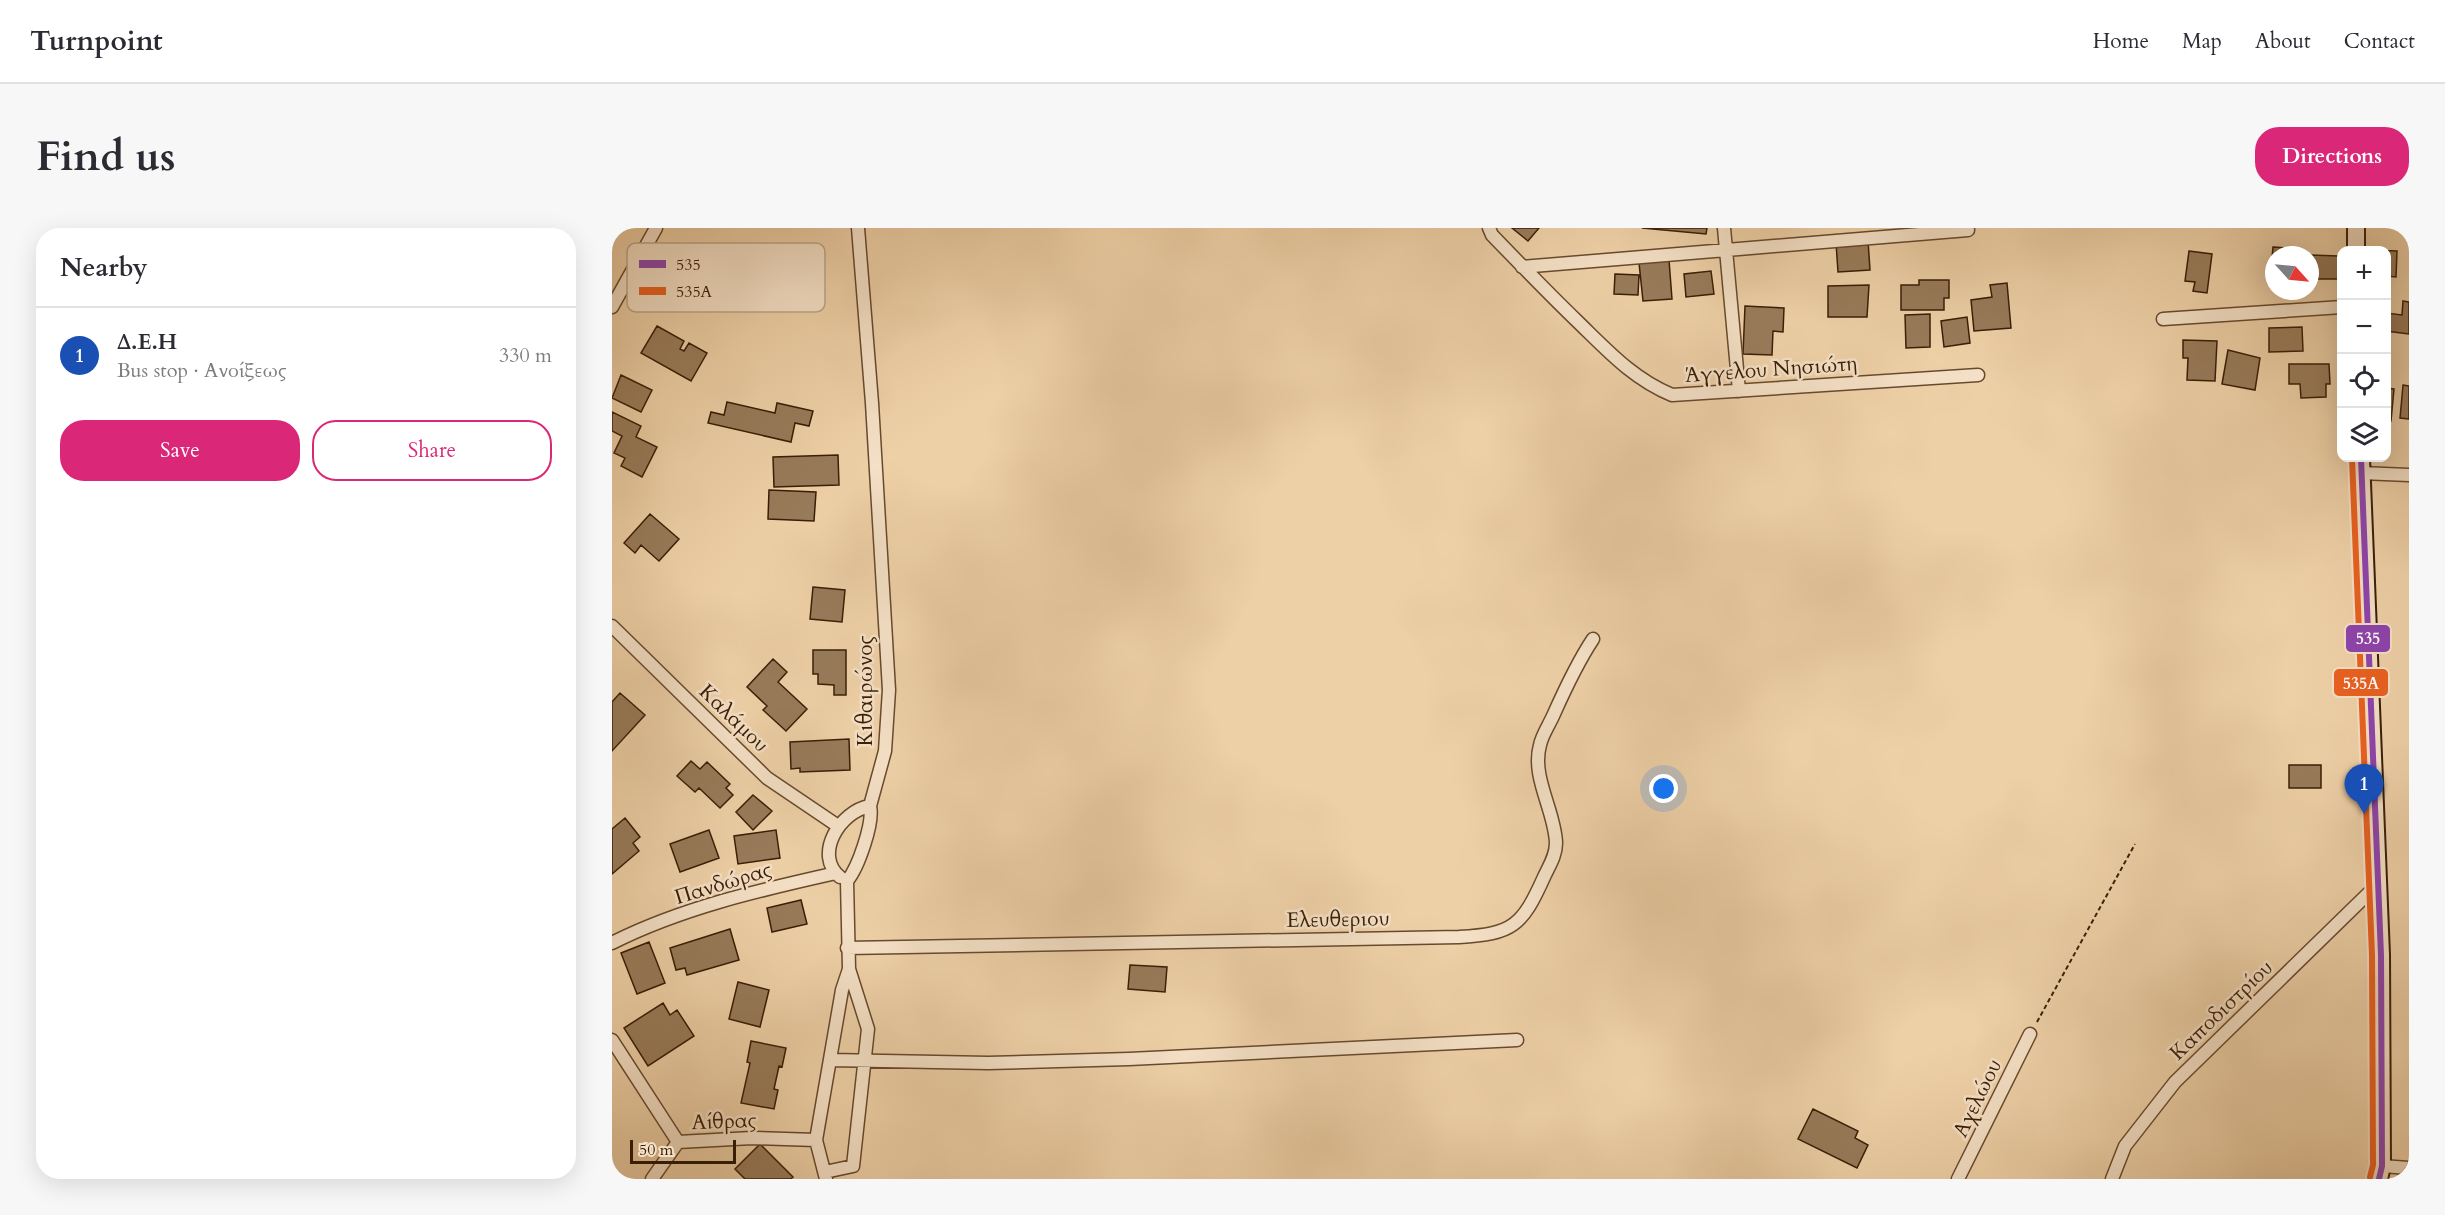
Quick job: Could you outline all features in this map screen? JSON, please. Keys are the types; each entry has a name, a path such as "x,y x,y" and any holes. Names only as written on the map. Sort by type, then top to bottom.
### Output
{"street":[{"path":"648,243 656,228"},
{"name":"Κιθαιρώνος","path":"826,1176 816,1140 842,990 849,969 847,881 857,864 885,751 889,690 872,403 858,228"},
{"name":"Άγγελου Νησιώτη","path":"1489,228 1492,235 1522,267 1627,370 1655,388 1672,395 1977,375"},
{"path":"1724,228 1739,391"},
{"path":"2356,228 2356,246"},
{"path":"1522,267 1968,230"},
{"path":"612,307 627,280"},
{"path":"2163,319 2337,307"},
{"path":"2409,475 2361,465 2389,1173 2409,1168"},
{"name":"Καλάμου","path":"612,626 767,778 838,826"},
{"name":"Ελευθεριου","path":"847,948 1459,937 1482,936 1504,931 1519,922 1531,906 1553,858 1556,844 1538,762 1539,745 1569,680 1593,639"},
{"path":"847,881 836,873 829,857 838,826 848,815 870,807"},
{"name":"Πανδώρας","path":"612,944 643,927 723,902 836,873"},
{"name":"Καποδιστρίου","path":"2112,1179 2125,1146 2175,1082 2379,883"},
{"path":"826,1176 853,1166 865,1060 868,1029 849,969"},
{"name":"Αχελώου","path":"1958,1179 2030,1034"},
{"path":"612,1040 678,1142"},
{"path":"831,1060 988,1063 1129,1059 1516,1040"},
{"name":"Αίθρας","path":"652,1179 678,1142 752,1138 816,1140"}],"path":[{"path":"2030,1034 2135,844"}],"building":[{"path":"1512,228 1539,228 1528,241"},
{"path":"1642,228 1707,228 1706,234"},
{"path":"1868,240 1870,270 1838,272 1836,243"},
{"path":"2189,251 2212,254 2207,293 2193,291 2195,282 2185,281"},
{"path":"2391,251 2397,251 2396,277 2391,276"},
{"path":"2319,255 2337,256 2337,279 2319,279"},
{"path":"1669,260 1672,299 1643,301 1639,263"},
{"path":"1711,271 1714,294 1686,297 1684,274"},
{"path":"1615,274 1639,275 1638,295 1614,294"},
{"path":"1919,280 1949,280 1949,298 1944,298 1944,310 1901,310 1901,285 1919,285"},
{"path":"2007,283 2011,328 1974,331 1971,300 1992,297 1990,285"},
{"path":"1869,285 1867,317 1828,317 1828,286"},
{"path":"2403,301 2409,302 2409,334 2391,332 2391,314 2402,315"},
{"path":"1745,306 1784,308 1783,332 1773,331 1772,355 1743,354"},
{"path":"1930,314 1930,347 1906,348 1905,315"},
{"path":"1967,317 1970,343 1944,347 1941,321"},
{"path":"657,326 684,341 680,349 684,351 689,343 707,353 691,381 641,353"},
{"path":"2302,327 2303,351 2269,352 2269,328"},
{"path":"2183,340 2217,341 2215,381 2187,380 2188,358 2183,358"},
{"path":"2228,350 2260,358 2255,390 2222,384"},
{"path":"2289,364 2329,364 2330,384 2326,384 2326,397 2301,398 2300,384 2289,384"},
{"path":"621,375 652,390 641,412 612,398"},
{"path":"2403,385 2409,386 2409,419 2400,418"},
{"path":"2391,389 2394,389 2391,421"},
{"path":"727,402 775,413 777,403 813,411 809,426 795,423 791,442 708,423 711,412 724,415"},
{"path":"612,412 641,426 636,437 657,447 642,477 621,466 625,458 614,453 622,436 612,431"},
{"path":"838,455 839,485 774,487 773,457"},
{"path":"769,490 816,492 814,521 768,519"},
{"path":"650,514 679,539 659,561 641,545 635,553 624,543"},
{"path":"813,587 845,590 842,622 810,619"},
{"path":"813,650 846,650 846,695 834,695 834,685 818,684 818,674 813,674"},
{"path":"773,659 787,672 778,682 807,709 786,731 763,710 767,706 747,687"},
{"path":"620,693 645,715 612,751 612,702"},
{"path":"849,739 850,770 800,772 800,768 791,769 790,742"},
{"path":"691,761 700,769 707,762 730,784 726,788 733,795 720,808 699,788 695,792 677,776"},
{"path":"2289,765 2321,765 2321,788 2289,788"},
{"path":"753,795 772,811 753,830 736,812"},
{"path":"625,818 640,837 633,843 639,851 612,874 612,829"},
{"path":"709,830 719,858 680,872 670,844"},
{"path":"776,830 780,858 738,864 734,836"},
{"path":"801,900 807,924 772,932 767,908"},
{"path":"730,929 739,960 687,975 685,968 676,970 670,948"},
{"path":"649,942 665,983 637,994 621,953"},
{"path":"1130,965 1167,967 1165,992 1128,989"},
{"path":"738,982 769,990 760,1027 729,1019"},
{"path":"663,1003 670,1015 677,1010 694,1036 648,1066 624,1028"},
{"path":"751,1041 786,1048 774,1089 778,1090 774,1109 741,1103 750,1063 747,1062"},
{"path":"1813,1109 1858,1131 1855,1138 1868,1145 1857,1168 1798,1139"},
{"path":"760,1144 793,1177 791,1179 745,1179 735,1169"}],"transit line":[{"name":"535A","path":"2352,462 2372,955 2373,1165 2370,1177"},
{"name":"535","path":"2361,462 2381,955 2382,1166 2379,1179"}],"place":[{"name":"Δ.Ε.Η","path":"2364,814"}]}
